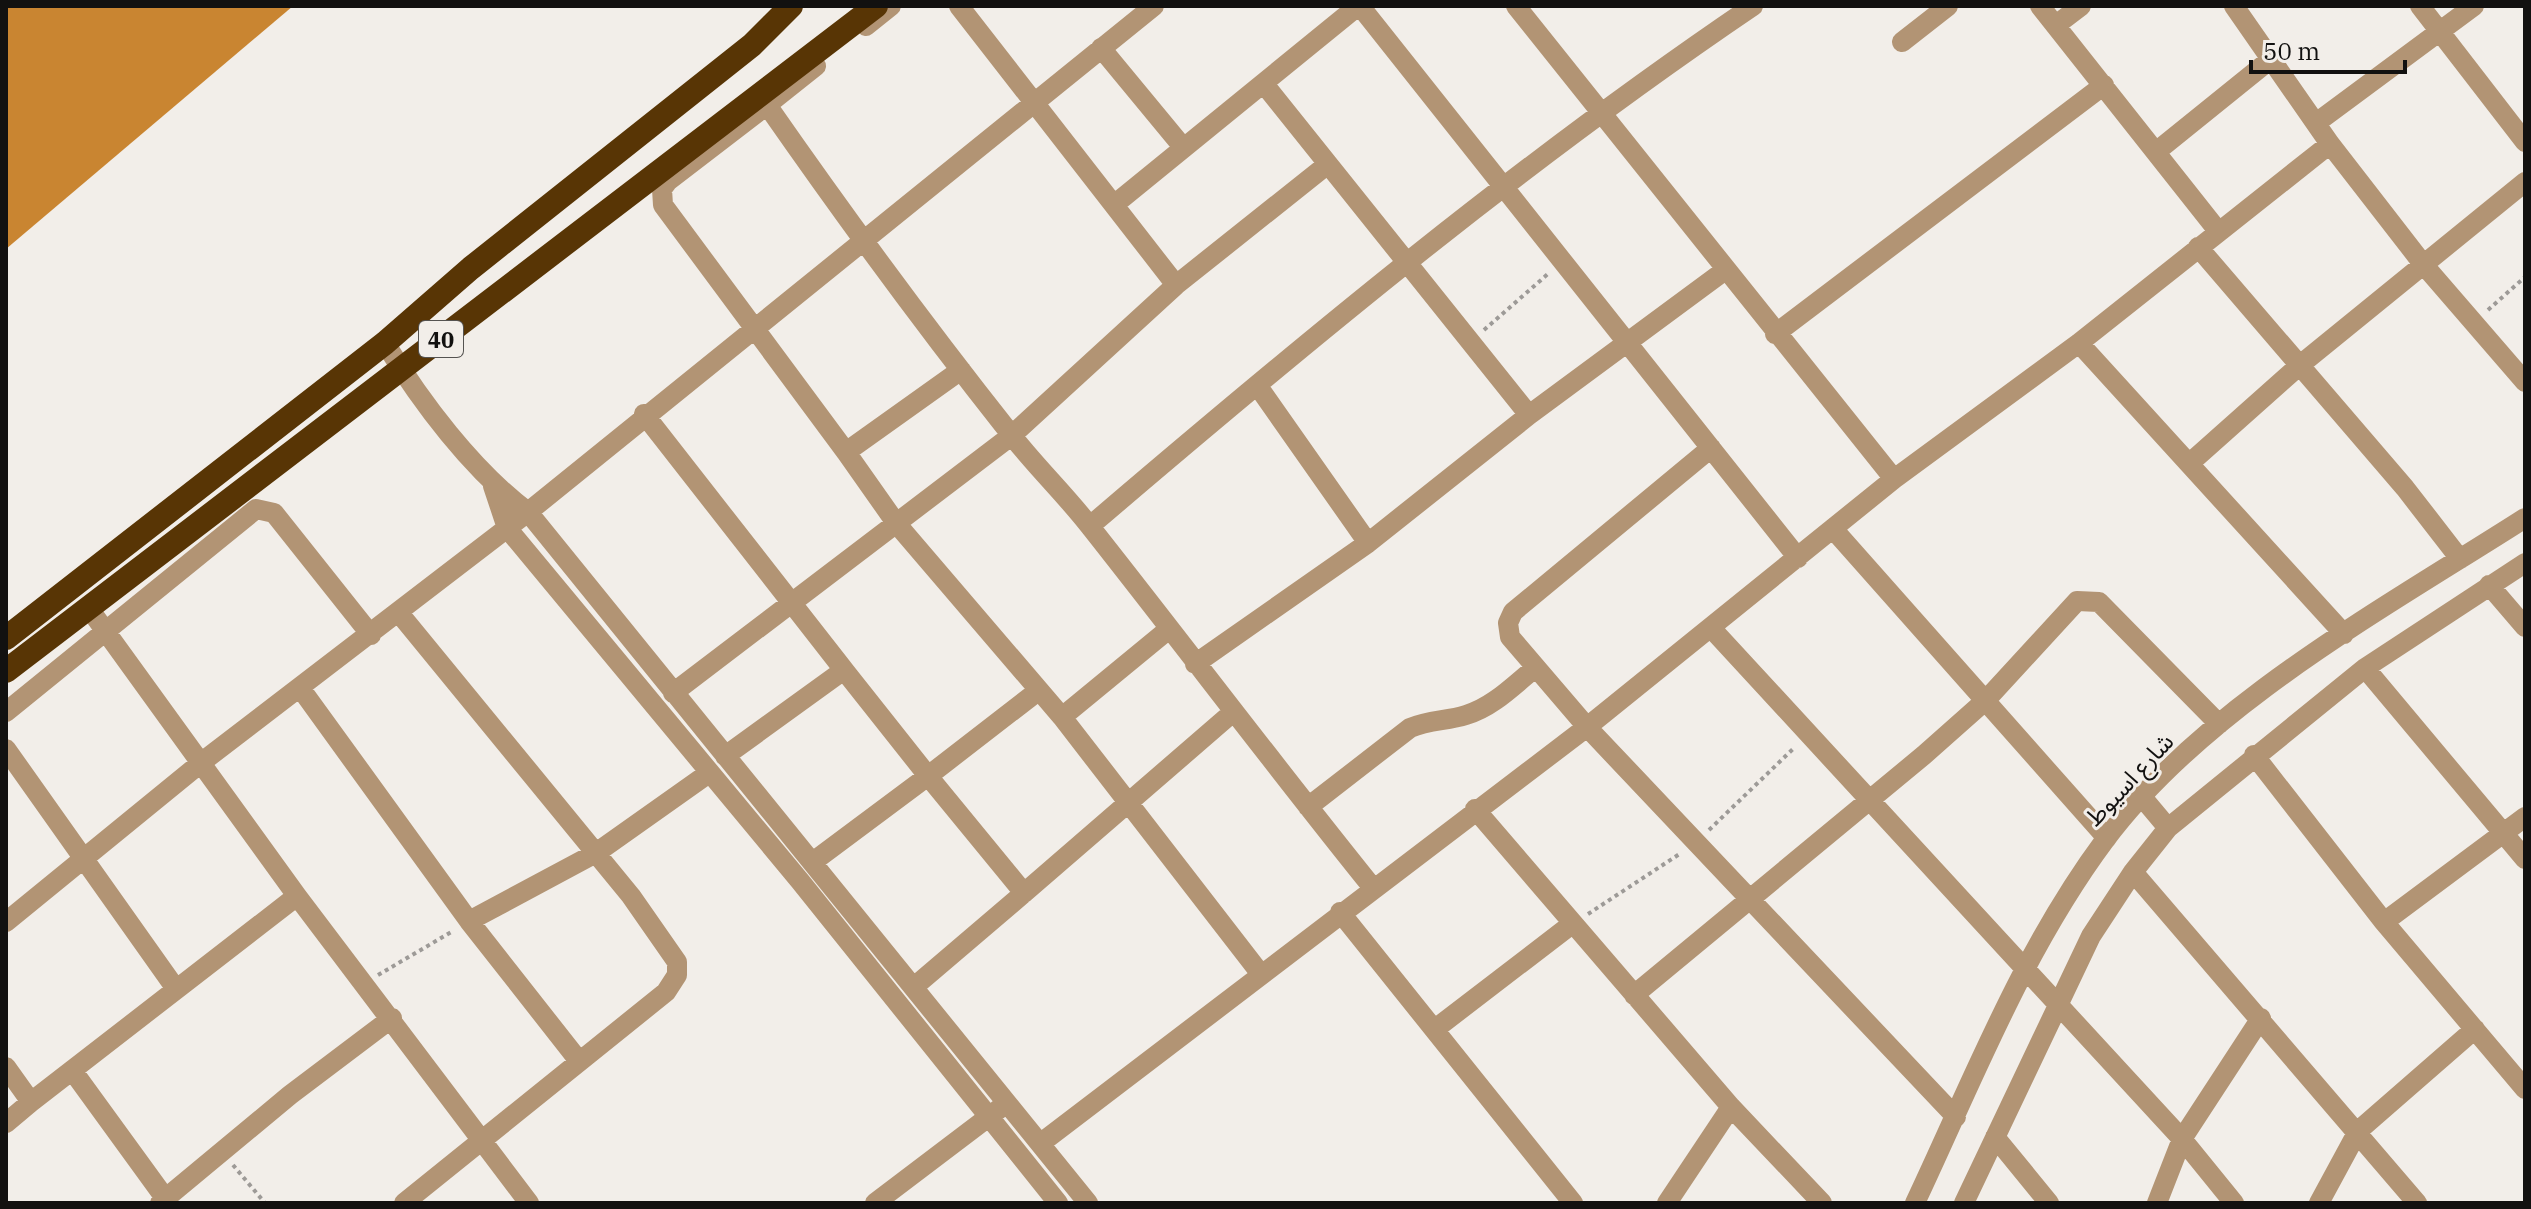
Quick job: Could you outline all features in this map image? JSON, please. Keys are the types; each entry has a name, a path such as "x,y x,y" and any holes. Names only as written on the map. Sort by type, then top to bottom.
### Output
{"highway":[{"name":"40","path":"6,638 385,343 471,268 752,45 791,6"},
{"name":"40","path":"6,671 870,9"}],"street":[{"path":"891,6 668,181 662,198 663,205 896,523 1062,717 1260,973"},
{"path":"959,6 1031,103 1115,204 1176,285"},
{"path":"6,922 202,762 528,512 644,414 863,242 1154,6"},
{"path":"1115,204 1182,146 1359,6 1798,558"},
{"path":"1516,6 1724,271 1894,479"},
{"path":"1090,526 1257,385 1600,111 1753,6"},
{"path":"1902,42 1948,6"},
{"path":"2040,6 2218,231"},
{"path":"2056,25 2081,6"},
{"path":"2234,6 2330,144 2423,264 2525,381"},
{"path":"2420,6 2525,142"},
{"path":"2316,123 2474,6"},
{"path":"1101,48 1182,146"},
{"path":"2157,151 2271,59"},
{"path":"1264,84 1529,415"},
{"path":"1775,334 2104,85"},
{"path":"767,105 863,242 1011,436 1090,526 1232,713 1373,888"},
{"path":"1041,1143 1475,809 1587,727 1894,479 2079,343 2330,144"},
{"path":"673,693 1011,436 1176,285 1328,164"},
{"path":"2191,462 2300,365 2525,182"},
{"path":"2198,247 2460,559"},
{"path":"1195,664 1368,543 1529,415 1724,271"},
{"path":"385,343 402,370 493,486 528,512 673,693 814,861 1088,1203"},
{"path":"2079,343 2191,462 2344,634"},
{"path":"846,452 961,370"},
{"path":"1257,385 1368,543"},
{"path":"644,414 928,776 1024,893"},
{"path":"1711,448 1513,612 1508,623 1510,637 1587,727 1956,1117"},
{"path":"493,486 507,528 1058,1203"},
{"path":"6,712 250,512 261,508 274,513 371,635"},
{"name":"شارع اسيوط","path":"1915,1203 2024,971 2072,888 2107,838 2142,797 2219,724 2344,634 2525,518"},
{"path":"1834,530 2107,838"},
{"path":"1964,1203 2091,936 2133,872 2168,828 2254,755 2365,668 2525,563"},
{"path":"2489,585 2525,627"},
{"path":"1634,995 1753,900 1986,700 2073,604 2090,599 2099,602 2219,724"},
{"path":"88,607 297,896 366,983 529,1203"},
{"path":"399,613 674,953 677,975 666,992 483,1143 404,1203"},
{"path":"1062,717 1169,629"},
{"path":"1712,629 2182,1139 2234,1203"},
{"path":"1308,807 1410,728 1430,720 1467,715 1488,705 1535,668"},
{"path":"2365,668 2525,859"},
{"path":"725,756 844,670"},
{"path":"301,689 469,921 579,1061"},
{"path":"814,861 1038,691"},
{"path":"915,986 1232,713"},
{"path":"6,749 176,989"},
{"path":"2254,755 2384,922 2525,1089"},
{"path":"469,921 596,853 709,773"},
{"path":"2142,797 2168,828"},
{"path":"1475,809 1731,1107 1822,1203"},
{"path":"2384,922 2525,817"},
{"path":"2133,872 2417,1203"},
{"path":"6,1123 297,896"},
{"path":"1340,912 1573,1203"},
{"path":"1435,1029 1572,924"},
{"path":"72,1070 162,1201 392,1018"},
{"path":"2157,1203 2182,1139 2261,1018"},
{"path":"2319,1203 2358,1131 2475,1029"},
{"path":"6,1067 31,1102"},
{"path":"875,1203 1009,1102"},
{"path":"1667,1203 1731,1107"},
{"path":"1995,1137 2049,1203"}],"path":[{"path":"1470,342 1563,261"},
{"path":"2475,322 2525,277"},
{"path":"1572,924 1697,842 1810,733"},
{"path":"366,983 469,921"},
{"path":"221,1151 265,1203"}],"shaded area":[{"path":"6,6 293,6 6,249"}]}
